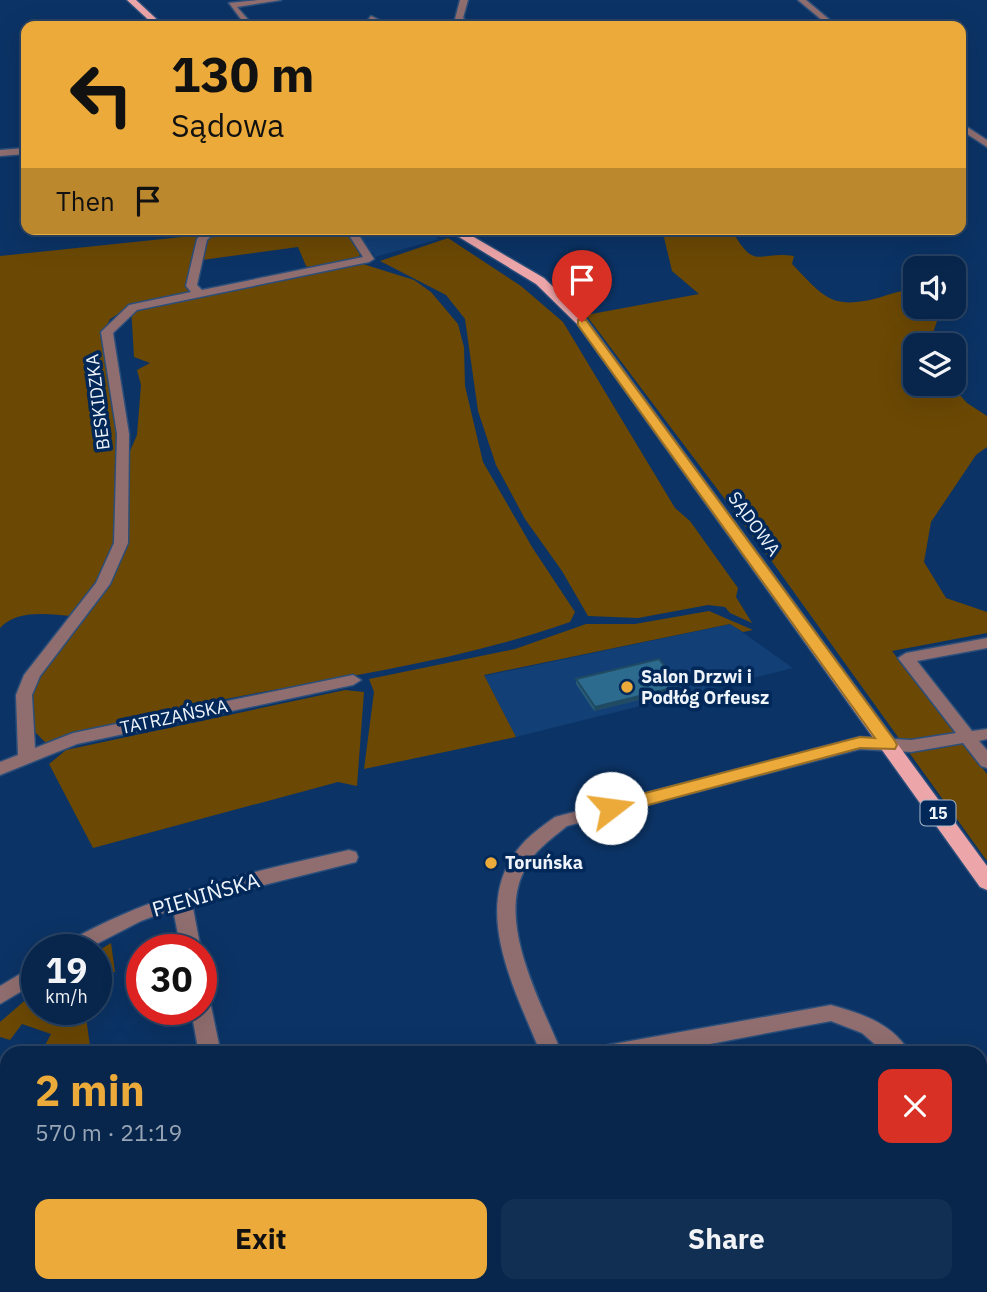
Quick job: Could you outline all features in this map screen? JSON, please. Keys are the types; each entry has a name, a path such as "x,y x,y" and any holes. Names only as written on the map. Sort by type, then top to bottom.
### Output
{"main road":[{"path":"131,0 154,21"},
{"name":"SĄDOWA","path":"461,235 540,281 582,322 987,882"}],"street":[{"path":"245,21 232,5 277,0"},
{"path":"462,21 459,19 464,0"},
{"path":"802,0 828,21"},
{"path":"371,18 376,21"},
{"path":"966,129 987,144"},
{"path":"0,153 21,151"},
{"path":"198,292 191,286 202,239 206,235"},
{"name":"BESKIDZKA","path":"27,758 24,695 32,675 103,584 121,542 123,434 107,332 133,307 369,259 354,235"},
{"path":"987,643 906,658 987,762"},
{"name":"TATRZAŃSKA","path":"0,769 73,738 353,680"},
{"path":"549,1046 505,934 504,892 518,862 538,836 561,821 860,743 911,746 987,734"},
{"name":"PIENIŃSKA","path":"94,934 181,898 349,857"},
{"path":"181,898 188,934"},
{"path":"0,996 21,982"},
{"path":"652,1046 831,1013 866,1023 885,1036 893,1046"},
{"path":"205,1025 208,1046"}],"shaded area":[{"path":"201,235 194,259 197,294 363,264 414,280 431,292 458,324 464,347 465,386 483,462 532,547 575,612 570,622 441,658 176,709 47,744 33,730 29,705 34,681 105,591 125,541 127,458 137,435 141,385 137,370 150,363 134,357 131,306 110,319 104,332 118,441 116,542 91,597 72,616 24,615 0,628 0,256"},
{"path":"209,235 348,235 361,252 358,259 312,269 306,266 298,247 202,260 203,242"},
{"path":"348,235 432,235 439,239 375,257 373,252 361,252"},
{"path":"663,235 734,235 752,255 794,256 792,264 812,285 829,298 839,301 862,301 903,291 903,319 938,319 933,333 903,333 903,396 961,396 987,416 987,447 976,455 931,522 924,562 946,598 987,612 987,633 892,651 987,774 987,861 773,563 586,315 699,294 672,271"},
{"path":"448,238 521,286 563,322 675,508 690,521 738,588 736,597 752,623 730,613 725,607 708,605 638,618 588,616 562,571 525,519 496,465 478,411 465,319 446,295 380,261"},
{"path":"709,611 753,630 743,632 730,624 484,675 516,737 364,769 374,692 369,679 515,649 586,624 635,624"},
{"path":"731,624 793,668 516,737 484,676"},
{"path":"345,690 364,692 357,786 338,782 93,848 49,764 66,750"},
{"path":"112,950 115,972 112,972"},
{"path":"21,1004 21,1025 10,1040 0,1037 0,1022"},
{"path":"25,1025 87,1025 90,1046 45,1046 51,1034"}],"building":[{"name":"Salon Drzwi i Podłóg Orfeusz","path":"659,659 680,686 595,707 576,679"}],"place":[{"name":"Salon Drzwi i Podłóg Orfeusz","path":"627,687"},
{"name":"Toruńska","path":"491,863"}],"route":[{"path":"582,322 888,745 860,743 611,808"}]}
